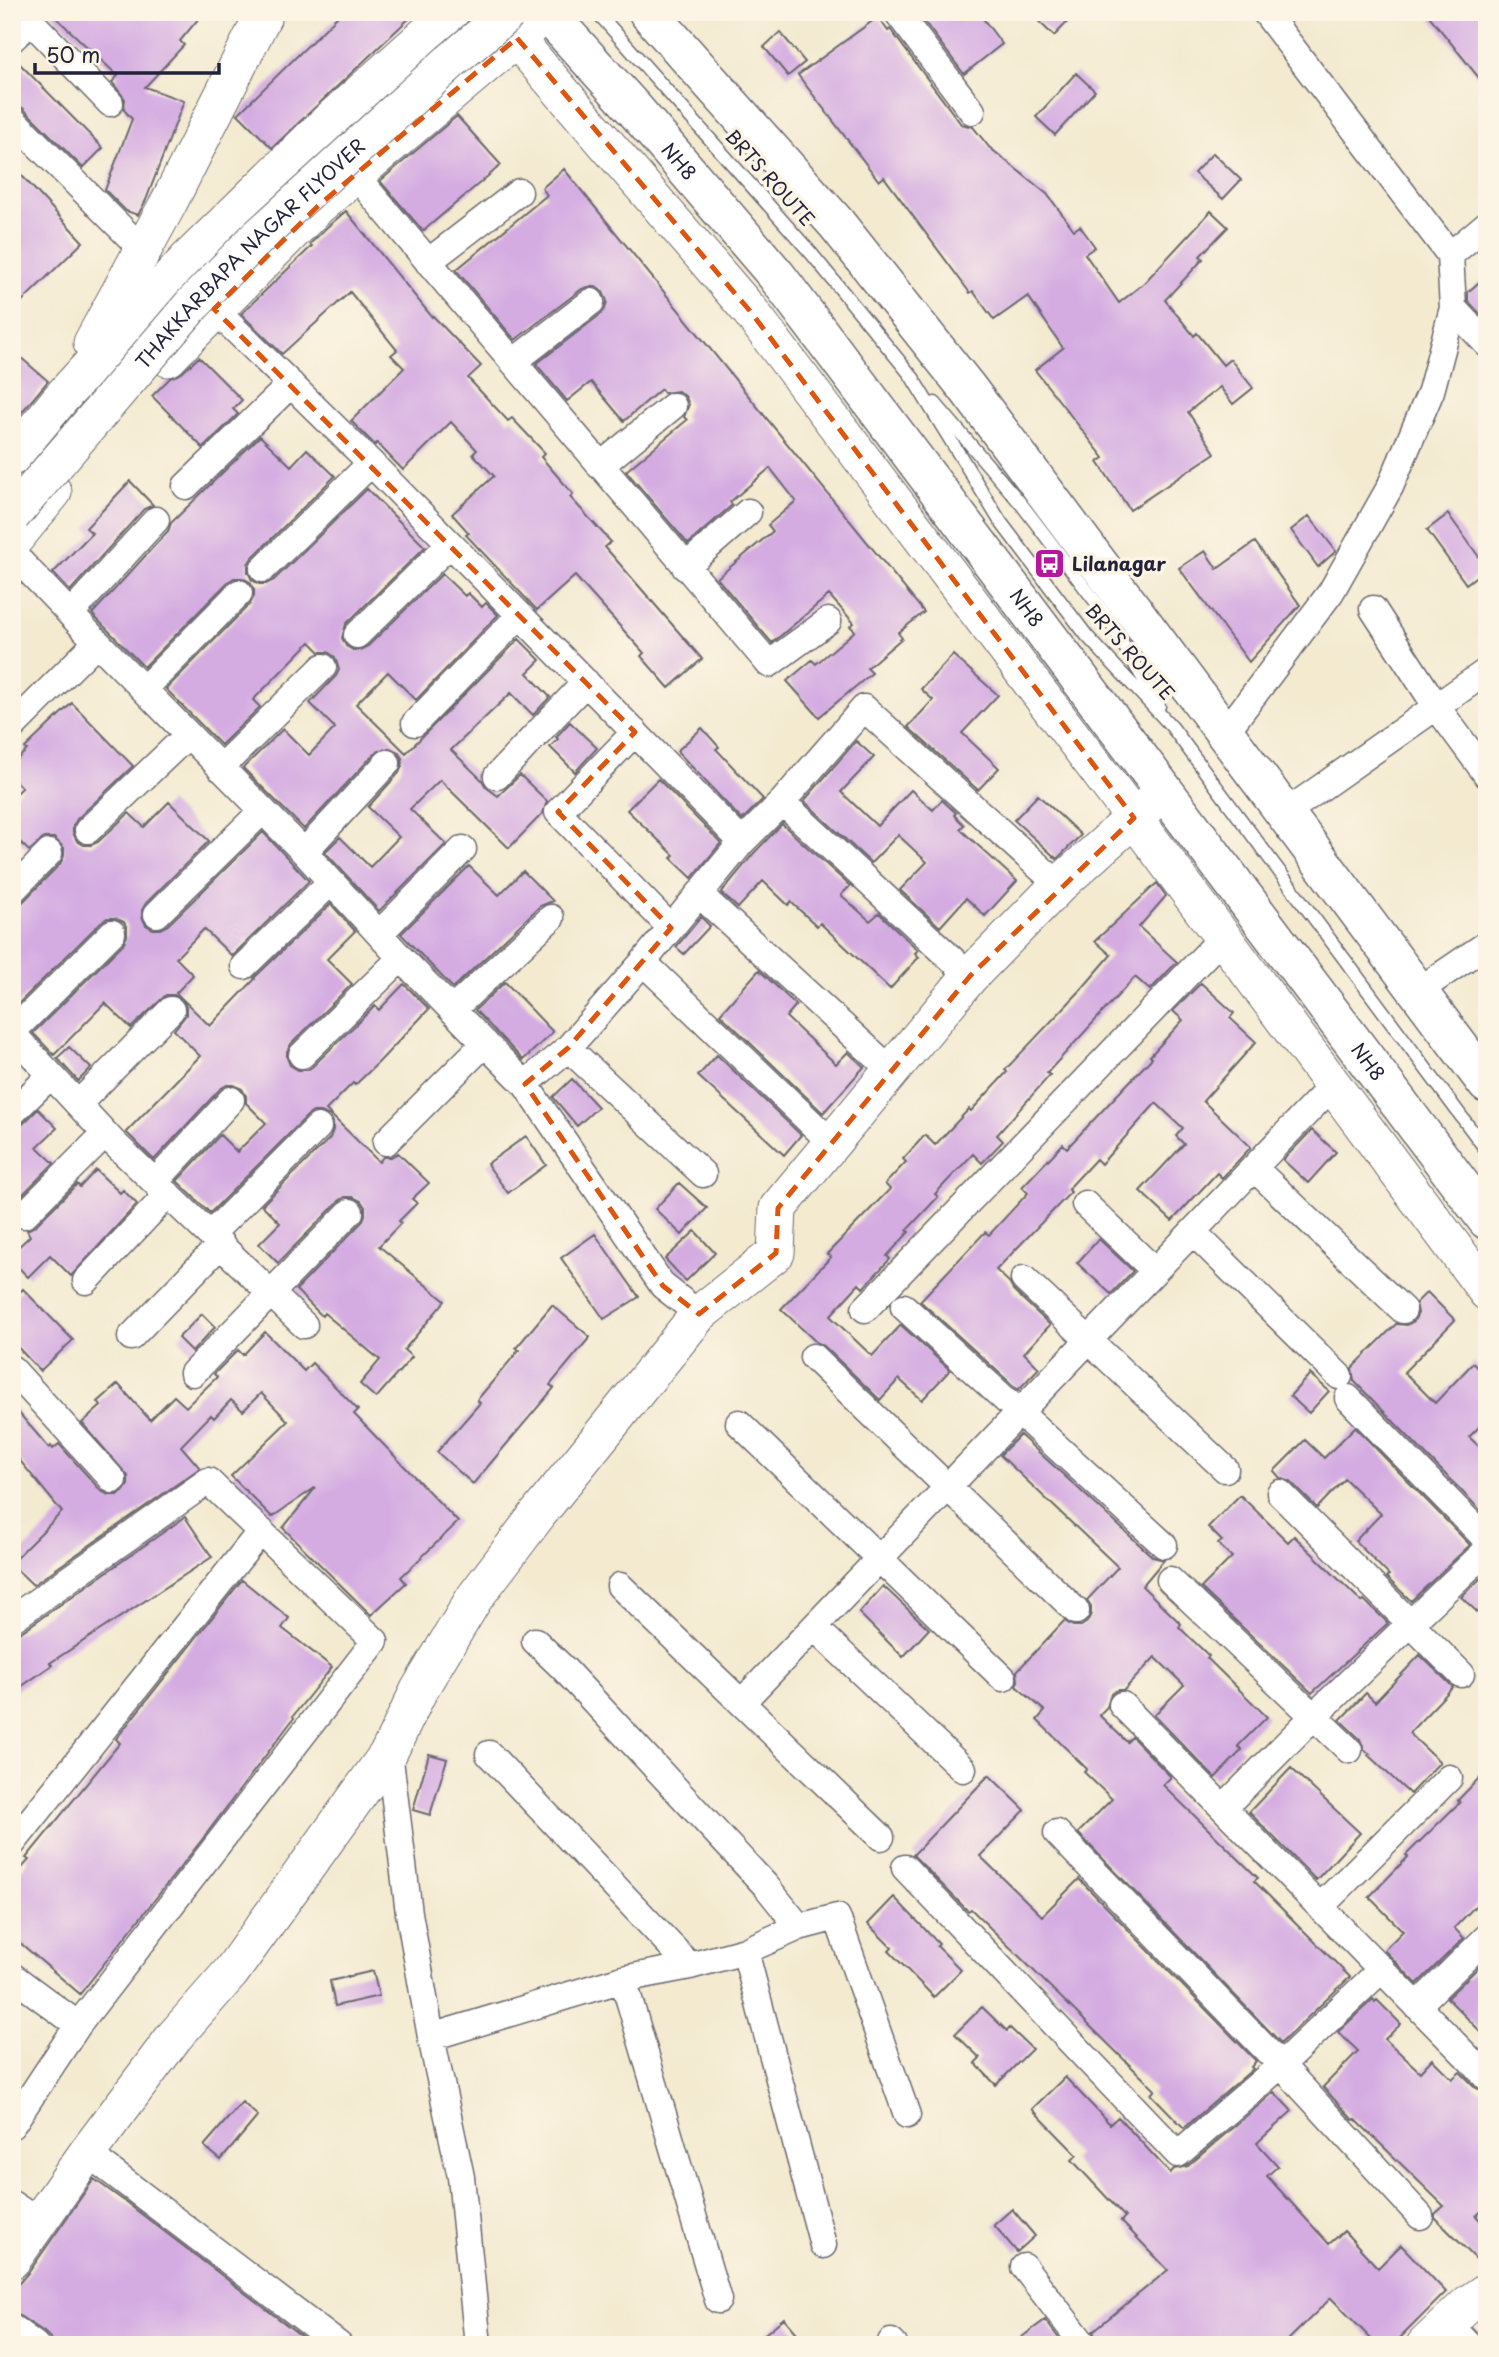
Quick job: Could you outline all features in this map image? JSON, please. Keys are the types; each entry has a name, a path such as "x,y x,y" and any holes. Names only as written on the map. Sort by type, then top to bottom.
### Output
{"main road":[{"name":"NH8","path":"547,12 776,275 1487,1220"},
{"path":"649,12 836,222 977,400 1487,1084"}],"street":[{"path":"61,398 143,250 264,12"},
{"path":"12,457 61,398 187,260 329,121 451,12"},
{"name":"THAKKARBAPA NAGAR FLYOVER","path":"12,489 178,295 243,229 484,12"},
{"path":"12,542 184,339 318,206 355,175 506,21 547,12"},
{"path":"897,12 972,111"},
{"path":"1225,733 1331,592 1390,487 1432,391 1454,308 1450,255 1265,12"},
{"path":"506,21 750,312 1134,818 1487,1292"},
{"name":"THAKKARBAPA NAGAR FLYOVER","path":"12,515 191,306 255,240 450,62 506,21"},
{"path":"22,24 110,103"},
{"path":"12,119 143,250"},
{"path":"355,175 769,664 828,621"},
{"path":"428,262 519,192"},
{"path":"1450,255 1487,224"},
{"path":"513,362 591,302"},
{"path":"1454,308 1487,344"},
{"path":"215,309 371,463 741,842"},
{"path":"186,486 291,384"},
{"path":"61,398 102,433"},
{"path":"600,466 673,406"},
{"path":"263,569 371,463"},
{"path":"685,566 748,512"},
{"path":"70,614 156,520"},
{"path":"357,635 450,544"},
{"path":"12,553 304,852 401,958 526,1084 663,1286 699,1314"},
{"path":"144,689 239,593"},
{"path":"1373,609 1436,706 1487,775"},
{"path":"415,723 520,615"},
{"path":"12,727 97,642"},
{"path":"220,768 323,667"},
{"path":"1285,813 1487,671"},
{"path":"497,776 586,682"},
{"path":"526,1084 568,1048 643,962 741,842 782,802 864,708 1059,885"},
{"path":"635,732 558,812 671,928"},
{"path":"88,830 188,735"},
{"path":"304,852 387,764"},
{"path":"12,2260 26,2213 87,2153 174,2037 231,1972 389,1752 419,1690 475,1597 538,1514 699,1314 776,1253 778,1208 970,976 1059,885 1164,791"},
{"path":"782,802 970,976"},
{"path":"158,914 262,811"},
{"path":"379,934 463,849"},
{"path":"12,891 49,853"},
{"path":"244,967 331,882"},
{"path":"699,894 892,1071"},
{"path":"452,1010 551,918"},
{"path":"112,933 12,1033 105,1134 304,1325"},
{"path":"865,1309 1223,937"},
{"path":"1418,991 1487,944"},
{"path":"302,1055 401,958"},
{"path":"643,962 832,1143"},
{"path":"78,1104 171,1010"},
{"path":"386,1142 485,1043"},
{"path":"568,1048 703,1174"},
{"path":"12,1114 51,1075"},
{"path":"742,1702 1333,1085"},
{"path":"86,1281 231,1100"},
{"path":"131,1337 318,1126"},
{"path":"24,1215 105,1134"},
{"path":"1254,1168 1403,1310"},
{"path":"1085,1203 1155,1271"},
{"path":"193,1373 350,1212"},
{"path":"1193,1232 1344,1387 1487,1540"},
{"path":"1024,1279 1225,1469"},
{"path":"904,1307 1164,1545"},
{"path":"814,1357 1076,1611"},
{"path":"12,1369 113,1480"},
{"path":"739,1423 1003,1678"},
{"path":"12,1619 208,1481 375,1641 20,2096 12,2125"},
{"path":"1280,1493 1461,1674"},
{"path":"12,1844 261,1531"},
{"path":"1224,1807 1313,1717 1487,1550"},
{"path":"1170,1580 1349,1750"},
{"path":"620,1586 881,1837"},
{"path":"814,1627 963,1769"},
{"path":"535,1641 574,1679 757,1876 799,1927"},
{"path":"1122,1705 1487,2077"},
{"path":"389,1752 409,1913 431,2037 461,2177 478,2345"},
{"path":"489,1754 690,1966"},
{"path":"1321,1906 1449,1778"},
{"path":"1057,1833 1281,2065 1420,2216"},
{"path":"905,1868 1178,2154 1281,2065 1382,1969"},
{"path":"431,2037 623,1979 690,1966 746,1951 799,1927 837,1917 907,2115"},
{"path":"1417,2006 1487,1937"},
{"path":"746,1951 822,2245"},
{"path":"12,1976 78,2025"},
{"path":"623,1979 718,2300"},
{"path":"87,2153 339,2345"},
{"path":"1024,2267 1084,2345"},
{"path":"1447,2338 1468,2304 1487,2291"},
{"path":"12,2328 35,2345"}],"lane":[{"name":"BRTS ROUTE","path":"597,12 811,253 1022,505 1108,618 1172,727"},
{"name":"BRTS ROUTE","path":"910,374 1000,522 1087,636 1172,727"},
{"path":"1172,727 1487,1151"}],"highlighted area":[{"path":"517,38 750,311 1134,818 970,976 778,1208 776,1253 699,1314 663,1286 525,1084 568,1048 671,928 558,812 635,732 214,309 318,206"}],"building":[{"path":"50,12 204,12 180,41 184,45 145,87 184,101 138,215 126,211 105,190 132,119 124,110 125,99 112,82 118,76"},
{"path":"342,12 416,12 272,148 238,114"},
{"path":"917,12 978,12 1002,44 964,74"},
{"path":"1029,12 1077,12 1054,36"},
{"path":"1426,12 1487,12 1487,88"},
{"path":"878,17 888,31 890,29 961,124 973,127 989,147 1047,194 1074,230 1080,226 1095,247 1085,254 1119,303 1144,283 1211,211 1228,227 1200,256 1203,259 1165,300 1194,336 1197,333 1223,365 1230,359 1253,388 1233,404 1220,387 1188,412 1215,453 1130,510 1098,462 1104,458 1035,370 1063,348 1028,296 994,320 973,291 970,293 884,177 879,181 798,75"},
{"path":"780,32 805,62 788,76 764,47"},
{"path":"12,56 103,148 83,168 23,108 12,104"},
{"path":"1076,73 1095,91 1055,135 1036,117"},
{"path":"457,116 501,165 423,231 380,181"},
{"path":"1213,153 1241,180 1223,199 1194,173"},
{"path":"12,165 83,242 12,311"},
{"path":"564,169 924,612 898,633 902,638 867,668 872,673 819,717 787,681 812,660 816,664 855,631 850,626 854,623 829,595 772,643 717,578 773,531 768,525 796,501 770,468 730,502 732,505 688,544 626,471 687,420 684,417 689,404 685,396 678,391 664,393 661,389 624,421 591,382 567,401 536,364 601,314 607,301 603,292 596,287 582,289 515,340 456,270 547,195 542,188"},
{"path":"346,211 432,317 481,366 468,378 508,421 512,418 545,453 541,457 573,494 570,497 611,542 605,547 702,659 669,688 641,656 644,653 575,576 537,610 466,535 469,533 452,514 494,476 473,454 477,450 451,422 403,470 351,421 404,368 391,355 397,350 350,292 282,354 241,314"},
{"path":"1487,275 1487,321 1468,301 1468,292"},
{"path":"12,350 48,381 21,413 12,405"},
{"path":"199,357 242,400 233,409 238,414 203,448 152,396 170,378 182,373"},
{"path":"260,436 291,466 307,449 335,476 252,558 248,564 248,572 252,580 266,584 274,580 367,489 425,547 346,624 342,638 346,646 360,650 368,646 442,574 465,596 468,593 482,607 486,603 498,615 416,700 388,672 356,704 406,753 519,639 540,660 527,673 550,697 533,715 511,693 451,750 498,796 520,775 547,801 543,813 509,848 440,780 410,809 446,844 379,911 325,852 340,837 370,867 399,837 368,807 399,773 402,758 398,752 390,748 376,752 304,829 243,768 283,729 309,755 335,728 310,703 336,676 339,670 335,657 328,652 320,652 310,642 253,700 260,707 221,745 166,689 250,604 254,590 250,582 234,578 228,582 144,667 92,614 168,531 171,523"},
{"path":"130,481 153,505 144,509 70,591 53,573 92,533 86,528"},
{"path":"1448,514 1487,568 1466,584 1427,530"},
{"path":"1309,516 1336,551 1318,567 1291,530"},
{"path":"1255,542 1300,605 1249,662 1179,568 1205,551 1217,569"},
{"path":"953,655 998,695 962,733 999,768 978,790 908,727 933,700 921,689"},
{"path":"72,703 133,766 77,819 73,833 77,841 84,845 98,842 129,813 144,827 169,802 209,841 146,903 142,917 146,925 160,929 168,925 263,832 309,881 232,956 204,929 176,958 193,975 176,993 210,1026 254,978 331,904 355,931 327,959 352,984 291,1044 287,1051 290,1065 298,1070 312,1067 375,1006 379,1010 404,984 429,1009 379,1062 326,1110 379,1162 383,1157 398,1153 429,1183 412,1199 417,1203 379,1246 445,1301 404,1350 412,1357 376,1398 360,1384 380,1360 324,1313 322,1316 296,1290 362,1222 365,1207 361,1201 345,1197 339,1201 278,1263 259,1244 280,1223 262,1205 330,1138 333,1122 330,1116 313,1112 307,1116 210,1213 177,1181 220,1135 237,1152 266,1123 246,1103 242,1089 227,1085 220,1089 154,1160 126,1132 200,1056 174,1030 186,1015 182,999 166,995 131,1028 105,1003 54,1055 33,1033 123,944 127,936 124,922 107,918 101,922 12,1010 12,913 60,864 64,848 54,838 44,838 29,851 12,834 12,798 22,788 12,778 12,764"},
{"path":"570,722 597,748 575,772 550,747"},
{"path":"702,728 719,747 716,749 763,799 742,820 677,751"},
{"path":"856,741 874,757 841,792 877,826 911,790 933,810 942,800 964,825 960,829 1017,881 985,916 966,898 940,927 900,890 927,862 898,835 871,863 804,801"},
{"path":"658,779 721,843 692,878 671,858 674,855 627,810"},
{"path":"1038,795 1081,835 1057,859 1014,820"},
{"path":"782,824 850,886 841,895 870,921 879,913 918,950 915,953 919,957 890,989 820,923 817,926 791,902 788,905 763,881 738,908 721,893"},
{"path":"469,866 499,895 523,871 553,901 540,906 453,988 401,934"},
{"path":"1157,883 1166,896 1139,927 1177,962 1150,990 1135,977 1047,1073 1050,1075 997,1135 1003,1141 982,1163 973,1154 935,1194 938,1197 887,1256 890,1259 863,1288 859,1284 830,1316 872,1356 901,1325 950,1370 922,1400 899,1379 880,1400 781,1309 831,1257 827,1254 890,1189 885,1184 906,1162 903,1159 925,1135 935,1145 969,1109 971,1111 1007,1072 1005,1070 1080,991 1111,955 1095,941"},
{"path":"701,917 710,926 684,954 676,947"},
{"path":"759,970 796,1005 786,1017 836,1064 848,1052 864,1067 823,1113 720,1014"},
{"path":"505,982 553,1032 523,1060 475,1010"},
{"path":"1201,983 1234,1013 1230,1018 1256,1042 1203,1101 1251,1147 1222,1178 1217,1173 1172,1221 1140,1191 1184,1144 1176,1136 1183,1128 1156,1103 1101,1164 1096,1159 1068,1189 1071,1192 996,1270 1050,1325 1024,1353 1039,1368 1018,1390 920,1301 985,1232 989,1235 1028,1193 1022,1187 1063,1144 1067,1148 1152,1058 1150,1056 1183,1020 1173,1011"},
{"path":"69,1047 91,1068 78,1081 57,1058"},
{"path":"717,1055 801,1135 784,1155 698,1076"},
{"path":"572,1079 598,1107 577,1126 553,1097"},
{"path":"38,1109 57,1128 37,1147 54,1163 12,1205 12,1128 23,1124"},
{"path":"1312,1130 1336,1152 1308,1183 1283,1160"},
{"path":"526,1136 546,1165 508,1193 487,1164"},
{"path":"96,1170 120,1193 123,1190 137,1204 71,1276 50,1255 28,1277 12,1261 12,1253 30,1236 27,1230 35,1226 77,1184 80,1187"},
{"path":"679,1183 707,1208 682,1235 655,1209"},
{"path":"695,1231 715,1253 686,1281 665,1259"},
{"path":"595,1234 639,1297 604,1319 561,1258"},
{"path":"1099,1239 1133,1271 1111,1294 1077,1263"},
{"path":"23,1289 73,1340 40,1371 12,1341 12,1299"},
{"path":"1427,1292 1455,1320 1404,1372 1435,1403 1473,1363 1487,1376 1487,1419 1469,1437 1487,1454 1487,1517 1354,1381 1352,1368 1396,1324 1407,1325 1414,1321 1418,1313 1416,1303"},
{"path":"552,1305 590,1337 550,1385 554,1388 473,1484 437,1452 480,1403 477,1400"},
{"path":"202,1314 215,1327 192,1352 178,1338"},
{"path":"265,1332 304,1371 312,1363 358,1410 354,1414 458,1522 401,1577 406,1583 371,1615 283,1528 316,1487 272,1517 231,1476 288,1421 261,1393 243,1411 231,1400 214,1418 211,1415 181,1446 200,1468 33,1585 12,1565 62,1512 12,1451 12,1405 49,1448 51,1446 53,1449 59,1444 101,1491 117,1495 128,1485 128,1476 82,1423 101,1406 98,1402 118,1384 150,1420 174,1396 186,1407 217,1377 214,1374 238,1350 243,1355"},
{"path":"1310,1374 1329,1391 1309,1413 1290,1396"},
{"path":"1355,1427 1470,1545 1411,1601 1355,1541 1381,1514 1345,1479 1317,1508 1291,1482 1280,1478 1274,1471 1305,1440 1324,1458"},
{"path":"1020,1435 1153,1557 1164,1560 1142,1586 1181,1624 1179,1627 1209,1656 1207,1658 1267,1717 1238,1746 1242,1750 1215,1778 1154,1715 1184,1685 1155,1657 1124,1690 1111,1694 1107,1707 1099,1715 1127,1742 1132,1737 1171,1777 1163,1785 1258,1878 1254,1881 1350,1977 1281,2043 1078,1833 1112,1799 1084,1772 1087,1769 1037,1720 1045,1711 1016,1686 1017,1671 1064,1621 1073,1626 1081,1626 1087,1622 1091,1606 1087,1600 1118,1567 1000,1455"},
{"path":"1240,1495 1288,1542 1294,1536 1362,1602 1364,1600 1388,1623 1312,1693 1201,1588 1232,1557 1218,1544 1222,1541 1208,1527"},
{"path":"185,1517 212,1557 50,1663 52,1665 12,1693 12,1635 21,1632"},
{"path":"1487,1572 1487,1621 1461,1597"},
{"path":"242,1580 289,1618 282,1628 332,1667 201,1841 80,1994 12,1936 12,1879 120,1743 116,1739"},
{"path":"883,1586 929,1629 903,1657 859,1613"},
{"path":"1420,1655 1453,1687 1409,1733 1440,1762 1410,1794 1368,1755 1370,1754 1364,1749 1360,1739 1340,1720 1366,1693 1375,1702"},
{"path":"429,1754 447,1759 430,1815 413,1810"},
{"path":"1291,1768 1360,1833 1316,1880 1249,1812"},
{"path":"1487,1770 1487,1894 1454,1928 1464,1938 1417,1984 1384,1950 1403,1931 1369,1897"},
{"path":"989,1775 1025,1810 980,1856 1042,1916 1079,1879 1256,2061 1251,2067 1253,2069 1184,2128 1151,2094 1155,2090 913,1855"},
{"path":"894,1897 961,1970 934,1997 889,1951 892,1948 868,1924"},
{"path":"1487,1960 1487,2038 1447,1998"},
{"path":"373,1971 379,1996 335,2006 330,1981"},
{"path":"1373,1999 1401,2024 1385,2039 1420,2072 1432,2059 1452,2079 1460,2072 1476,2088 1487,2092 1487,2206 1476,2216 1487,2227 1487,2270 1435,2218 1435,2214 1444,2206 1355,2119 1353,2120 1323,2087 1358,2051 1338,2032"},
{"path":"982,2007 1007,2031 1010,2028 1032,2049 996,2085 975,2063 980,2058 955,2034"},
{"path":"1065,2077 1110,2124 1118,2117 1170,2173 1174,2169 1188,2166 1274,2092 1292,2111 1257,2143 1278,2166 1267,2176 1329,2244 1344,2231 1378,2268 1401,2245 1446,2292 1393,2345 1377,2345 1331,2298 1283,2345 1099,2345 1093,2331 1168,2270 1121,2221 1125,2217 1072,2160 1077,2155 1032,2109"},
{"path":"242,2102 258,2116 221,2160 204,2146"},
{"path":"94,2179 313,2345 57,2345 44,2332 12,2311 12,2291 29,2272"},
{"path":"1012,2209 1035,2236 1017,2252 994,2225"},
{"path":"784,2318 807,2345 752,2345"},
{"path":"1045,2320 1064,2345 1011,2345"}],"place":[{"name":"Lilanagar","path":"1049,564"}]}
